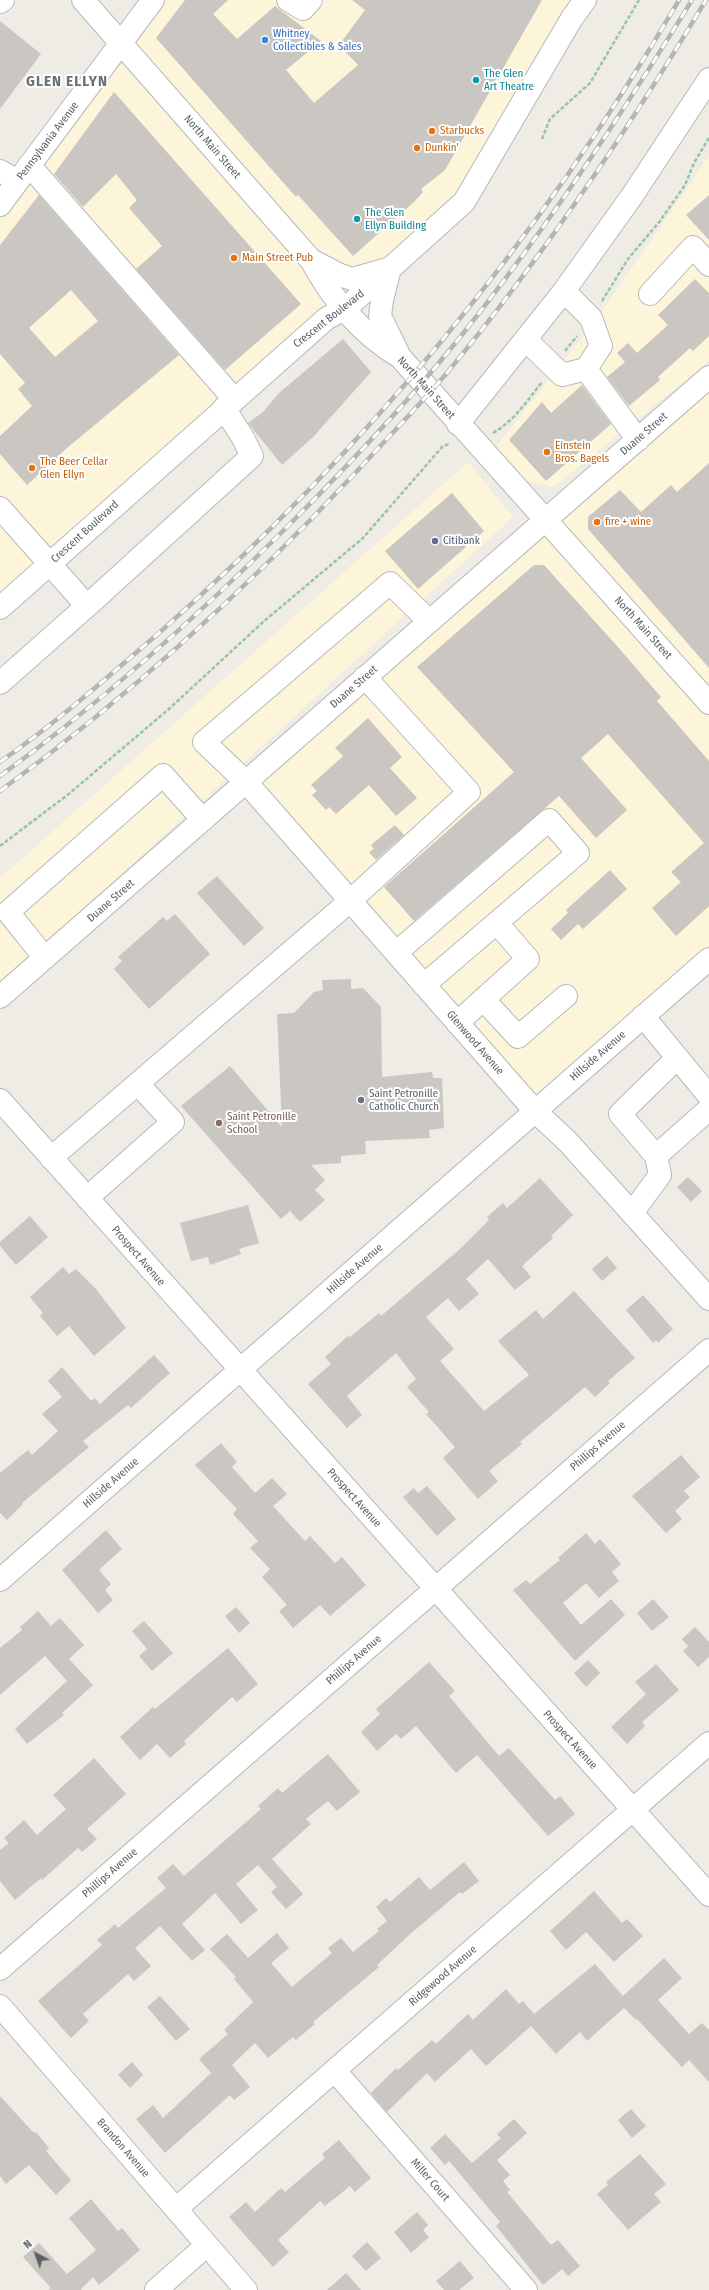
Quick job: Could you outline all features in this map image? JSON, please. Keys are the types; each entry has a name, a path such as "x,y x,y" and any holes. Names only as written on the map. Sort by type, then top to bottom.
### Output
{"street":[{"name":"North Main Street","path":"83,0 311,260 323,284 345,310 380,345 400,357 458,424 709,703"},
{"name":"Pennsylvania Avenue","path":"0,205 16,172 121,43 153,0"},
{"path":"288,0 303,9 311,0"},
{"name":"Crescent Boulevard","path":"0,608 327,318 345,310 464,202 576,9 585,0"},
{"path":"458,424 564,291 658,157 709,79"},
{"path":"0,683 252,456 229,404 16,172"},
{"path":"650,294 693,247 709,265"},
{"path":"311,260 340,275 352,279 390,268"},
{"path":"390,268 382,300 380,316 400,357"},
{"path":"526,340 562,375 586,369 601,346 591,318 564,291"},
{"path":"586,369 638,440"},
{"name":"Duane Street","path":"0,997 709,377"},
{"path":"0,508 87,606"},
{"name":"Glenwood Avenue","path":"429,621 390,583 204,742 246,782 535,1111 568,1142 709,1299"},
{"path":"51,1158 350,901 469,792 366,677"},
{"path":"45,958 8,912 163,775 203,820"},
{"path":"396,953 549,820 578,853 424,986"},
{"path":"457,1023 528,959 498,923"},
{"name":"Hillside Avenue","path":"2,1575 239,1371 709,959"},
{"path":"483,999 518,1037 566,996"},
{"path":"643,1016 709,1096"},
{"path":"632,1214 660,1175 656,1156 620,1114 677,1058"},
{"path":"87,1198 173,1122 138,1084"},
{"name":"Prospect Avenue","path":"0,1100 239,1371 709,1895"},
{"path":"656,1156 709,1109"},
{"name":"Phillips Avenue","path":"0,1969 709,1350"},
{"name":"Ridgewood Avenue","path":"176,2210 709,1743"},
{"name":"Brandon Avenue","path":"0,2006 246,2290"},
{"name":"Miller Court","path":"335,2071 526,2290"},
{"path":"156,2290 207,2244"}],"path":[{"path":"542,139 550,120 590,83 639,0"},
{"path":"489,435 506,425 518,413 591,318 628,259 660,221 686,185 694,163 709,138"},
{"path":"0,846 70,793 152,723 263,622 363,538 443,446"}],"shaded area":[{"path":"160,0 579,0 459,200 352,297 127,45"},
{"path":"121,51 343,299 51,557 0,498 0,213"},
{"path":"709,156 709,361 554,487 524,481 493,451 601,313"},
{"path":"709,386 709,695 556,520"},
{"path":"468,462 513,517 0,985 0,878"},
{"path":"0,515 42,563 0,600"},
{"path":"546,527 709,712 709,950 535,1104 253,783"}],"building":[{"path":"185,0 228,0 213,14 237,39 275,6 321,41 286,70 314,103 358,65 339,45 365,10 352,0 542,0 445,170 421,189 423,192 415,201 353,256 298,195 296,197 156,38"},
{"path":"0,21 41,54 0,109"},
{"path":"114,92 301,304 225,370 136,269 162,246 129,208 137,200 116,174 83,207 54,174"},
{"path":"39,195 179,355 67,448 27,485 0,454 0,436 32,406 18,389 25,383 0,354 0,245","holes":["71,290 98,321 55,357 29,328"]},
{"path":"709,195 709,240 686,215"},
{"path":"695,279 709,293 709,336 693,351 690,348 658,377 660,380 629,406 607,377 625,362 617,353 628,343 637,353 668,325 658,315"},
{"path":"343,339 371,372 314,436 282,465 248,423 263,412 279,393"},
{"path":"582,385 611,424 546,481 509,440 542,402 551,413"},
{"path":"709,463 709,668 588,529 588,517 620,490 641,512 671,485 677,492"},
{"name":"Citibank","path":"452,493 484,531 418,589 385,551"},
{"path":"534,565 544,565 617,646 661,697 657,701 709,761 709,906 676,936 652,908 681,882 671,872 704,843 608,734 581,758 627,810 596,838 559,796 414,921 384,887 514,772 417,667"},
{"path":"368,718 402,757 390,768 417,798 396,816 369,785 336,814 329,807 326,810 312,795 317,791 311,785 343,756 335,748"},
{"path":"395,825 404,835 376,860 369,852 374,849 371,845"},
{"path":"610,870 627,889 583,929 578,924 561,940 551,929 568,913 566,910"},
{"path":"217,876 264,928 244,946 197,893"},
{"path":"175,914 210,954 149,1009 114,969 122,961 118,957 163,917 167,921"},
{"name":"Saint Petronille Catholic Church","path":"351,979 351,989 363,988 381,1007 382,1077 432,1072 433,1078 442,1078 444,1128 429,1130 430,1138 365,1141 366,1154 341,1156 341,1163 311,1165 325,1180 315,1190 325,1200 300,1222 290,1211 281,1219 181,1106 230,1066 282,1127 277,1014 294,1013 314,992 323,990 322,980"},
{"path":"688,1177 702,1191 691,1202 677,1187"},
{"path":"540,1178 573,1215 551,1236 553,1238 522,1266 531,1277 515,1290 488,1259 466,1279 479,1294 459,1311 448,1298 426,1317 454,1349 440,1361 484,1411 529,1375 498,1341 536,1310 543,1319 574,1291 635,1358 608,1381 610,1383 595,1397 585,1387 520,1442 522,1444 489,1471 498,1481 478,1499 443,1458 455,1447 426,1414 429,1412 407,1387 416,1379 396,1353 347,1396 362,1415 347,1428 308,1384 331,1364 325,1357 348,1336 350,1337 379,1313 381,1316 461,1248 489,1220 487,1217 503,1203 507,1208"},
{"path":"248,1205 259,1243 239,1249 241,1254 210,1265 208,1257 191,1261 180,1223"},
{"path":"30,1216 48,1237 16,1265 0,1246 0,1242"},
{"path":"607,1256 617,1268 602,1281 592,1269"},
{"path":"63,1267 69,1274 76,1269 96,1289 126,1328 94,1356 69,1326 57,1336 40,1316 43,1313 30,1297"},
{"path":"643,1295 673,1329 658,1343 656,1340 653,1343 626,1310"},
{"path":"154,1355 170,1373 131,1408 128,1405 83,1441 89,1447 22,1503 23,1504 7,1520 0,1513 0,1473 28,1450 32,1455 58,1431 42,1414 62,1397 48,1381 62,1367 91,1401 95,1398 100,1404"},
{"path":"221,1443 237,1462 232,1467 255,1493 272,1478 287,1494 273,1506 305,1541 310,1536 335,1563 342,1557 366,1585 330,1616 320,1605 293,1628 279,1611 287,1605 262,1577 270,1569 250,1548 258,1541 233,1514 237,1509 195,1465"},
{"path":"681,1455 700,1477 684,1491 690,1497 675,1511 682,1519 666,1533 632,1496"},
{"path":"427,1486 456,1519 437,1536 403,1497 414,1488 418,1493"},
{"path":"106,1530 122,1549 99,1570 111,1584 105,1590 113,1600 98,1613 62,1570"},
{"path":"586,1533 595,1544 600,1539 621,1564 612,1572 619,1581 599,1598 586,1583 563,1603 581,1625 611,1599 625,1615 575,1661 513,1590 526,1580 530,1584 560,1560 558,1558"},
{"path":"653,1599 669,1617 652,1631 637,1613"},
{"path":"236,1607 250,1623 239,1633 225,1616"},
{"path":"38,1611 51,1626 60,1618 84,1645 69,1659 93,1685 62,1713 64,1715 27,1744 15,1729 67,1681 45,1656 0,1695 0,1648 22,1630 20,1627"},
{"path":"144,1621 173,1653 152,1671 139,1656 147,1649 132,1631"},
{"path":"695,1627 709,1642 709,1657 698,1667 683,1651 688,1646 682,1639"},
{"path":"228,1648 258,1684 237,1702 232,1697 184,1741 186,1744 170,1758 157,1744 140,1760 120,1737 153,1707 155,1709"},
{"path":"588,1660 600,1673 586,1687 574,1673"},
{"path":"429,1662 455,1691 449,1696 499,1756 509,1748 555,1800 560,1796 575,1814 548,1836 477,1755 456,1773 416,1726 401,1739 396,1734 377,1751 361,1732 380,1714 376,1709"},
{"path":"656,1664 679,1690 642,1722 645,1726 627,1744 611,1727 646,1694 635,1682"},
{"path":"328,1754 360,1792 337,1811 328,1801 306,1819 311,1824 272,1859 303,1894 286,1909 271,1892 277,1887 258,1865 236,1884 258,1910 241,1924 215,1893 182,1924 205,1950 192,1961 160,1926 135,1948 151,1966 134,1981 128,1974 83,2014 89,2021 71,2038 38,2001 102,1945 97,1940 115,1924 118,1928 166,1888 157,1878 173,1864 184,1876 261,1809 258,1806 278,1788 282,1793"},
{"path":"94,1758 126,1794 87,1829 97,1839 82,1852 78,1848 42,1880 41,1878 15,1900 0,1881 0,1850 9,1843 4,1838 24,1820 37,1835 66,1809 53,1795"},
{"path":"464,1862 479,1881 462,1894 460,1892 408,1936 377,1965 379,1967 313,2022 315,2024 296,2040 293,2037 268,2058 255,2043 232,2065 250,2087 234,2100 230,2095 165,2153 136,2119 153,2105 163,2118 211,2073 199,2059 228,2034 224,2030 253,2002 234,1979 236,1977 210,1949 227,1934 248,1958 277,1933 289,1948 271,1963 292,1987 332,1953 328,1948 341,1938 353,1952 379,1931 377,1929 387,1921 376,1907 386,1898 390,1902 419,1877 430,1890"},
{"path":"594,1891 622,1923 627,1919 643,1936 614,1962 586,1932 566,1950 550,1931"},
{"path":"664,1958 682,1978 658,2000 689,2034 702,2023 709,2030 709,2082 689,2060 682,2067 637,2019 636,2020 624,2008 587,2041 580,2032 556,2054 531,2026 486,2066 471,2049 435,2082 427,2073 387,2112 371,2093 396,2068 398,2070 432,2040 436,2044 468,2014 473,2020 506,1989 519,2004 523,2001 534,2014 595,1964 623,1996"},
{"path":"160,1996 190,2029 176,2041 147,2007"},
{"path":"132,2062 143,2075 130,2088 118,2075"},
{"path":"0,2096 34,2133 36,2132 49,2148 46,2151 71,2180 56,2195 29,2165 6,2184 0,2176"},
{"path":"631,2109 646,2126 632,2138 618,2120"},
{"path":"514,2119 527,2133 497,2160 510,2175 503,2181 510,2190 507,2192 551,2245 558,2240 580,2266 568,2276 562,2269 543,2285 496,2226 500,2222 449,2161 445,2165 430,2148 445,2134 472,2163 501,2138 497,2134"},
{"path":"339,2140 371,2178 355,2192 350,2186 325,2206 320,2201 278,2240 289,2252 273,2267 229,2217 246,2202 255,2212 281,2188 285,2192 325,2158 322,2154"},
{"path":"640,2154 666,2184 654,2194 661,2202 628,2230 597,2194 608,2185 606,2182"},
{"path":"91,2199 118,2231 122,2228 140,2250 99,2285 93,2277 81,2289 82,2290 48,2290 51,2288 23,2257 39,2243 67,2274 96,2250 69,2218"},
{"path":"417,2212 428,2225 423,2230 429,2237 411,2253 394,2232"},
{"path":"367,2242 381,2258 366,2271 352,2256"},
{"path":"460,2261 474,2278 459,2290 444,2290 436,2281"},
{"path":"346,2273 361,2290 327,2290"}],"railway":[{"path":"0,762 62,716 160,632 236,562 309,490 378,415 445,337 508,256 569,173 626,88 679,0"},
{"path":"0,776 75,719 148,658 218,594 311,503 408,399 454,345 534,240 615,122 692,0"},
{"path":"0,791 95,717 187,639 275,556 414,410 482,330 550,239 615,145 706,0"}],"place":[{"name":"Whitney Collectibles & Sales","path":"265,40"},
{"name":"The Glen Art Theatre","path":"476,80"},
{"name":"Starbucks","path":"432,131"},
{"name":"Dunkin'","path":"417,148"},
{"name":"The Glen Ellyn Building","path":"357,219"},
{"name":"Main Street Pub","path":"234,258"},
{"name":"Einstein Bros. Bagels","path":"547,452"},
{"name":"The Beer Cellar Glen Ellyn","path":"32,468"},
{"name":"fire + wine","path":"597,522"},
{"name":"Citibank","path":"435,541"},
{"name":"Saint Petronille Catholic Church","path":"361,1100"},
{"name":"Saint Petronille School","path":"219,1123"}],"district":[{"name":"GLEN ELLYN","path":"67,82"}]}
